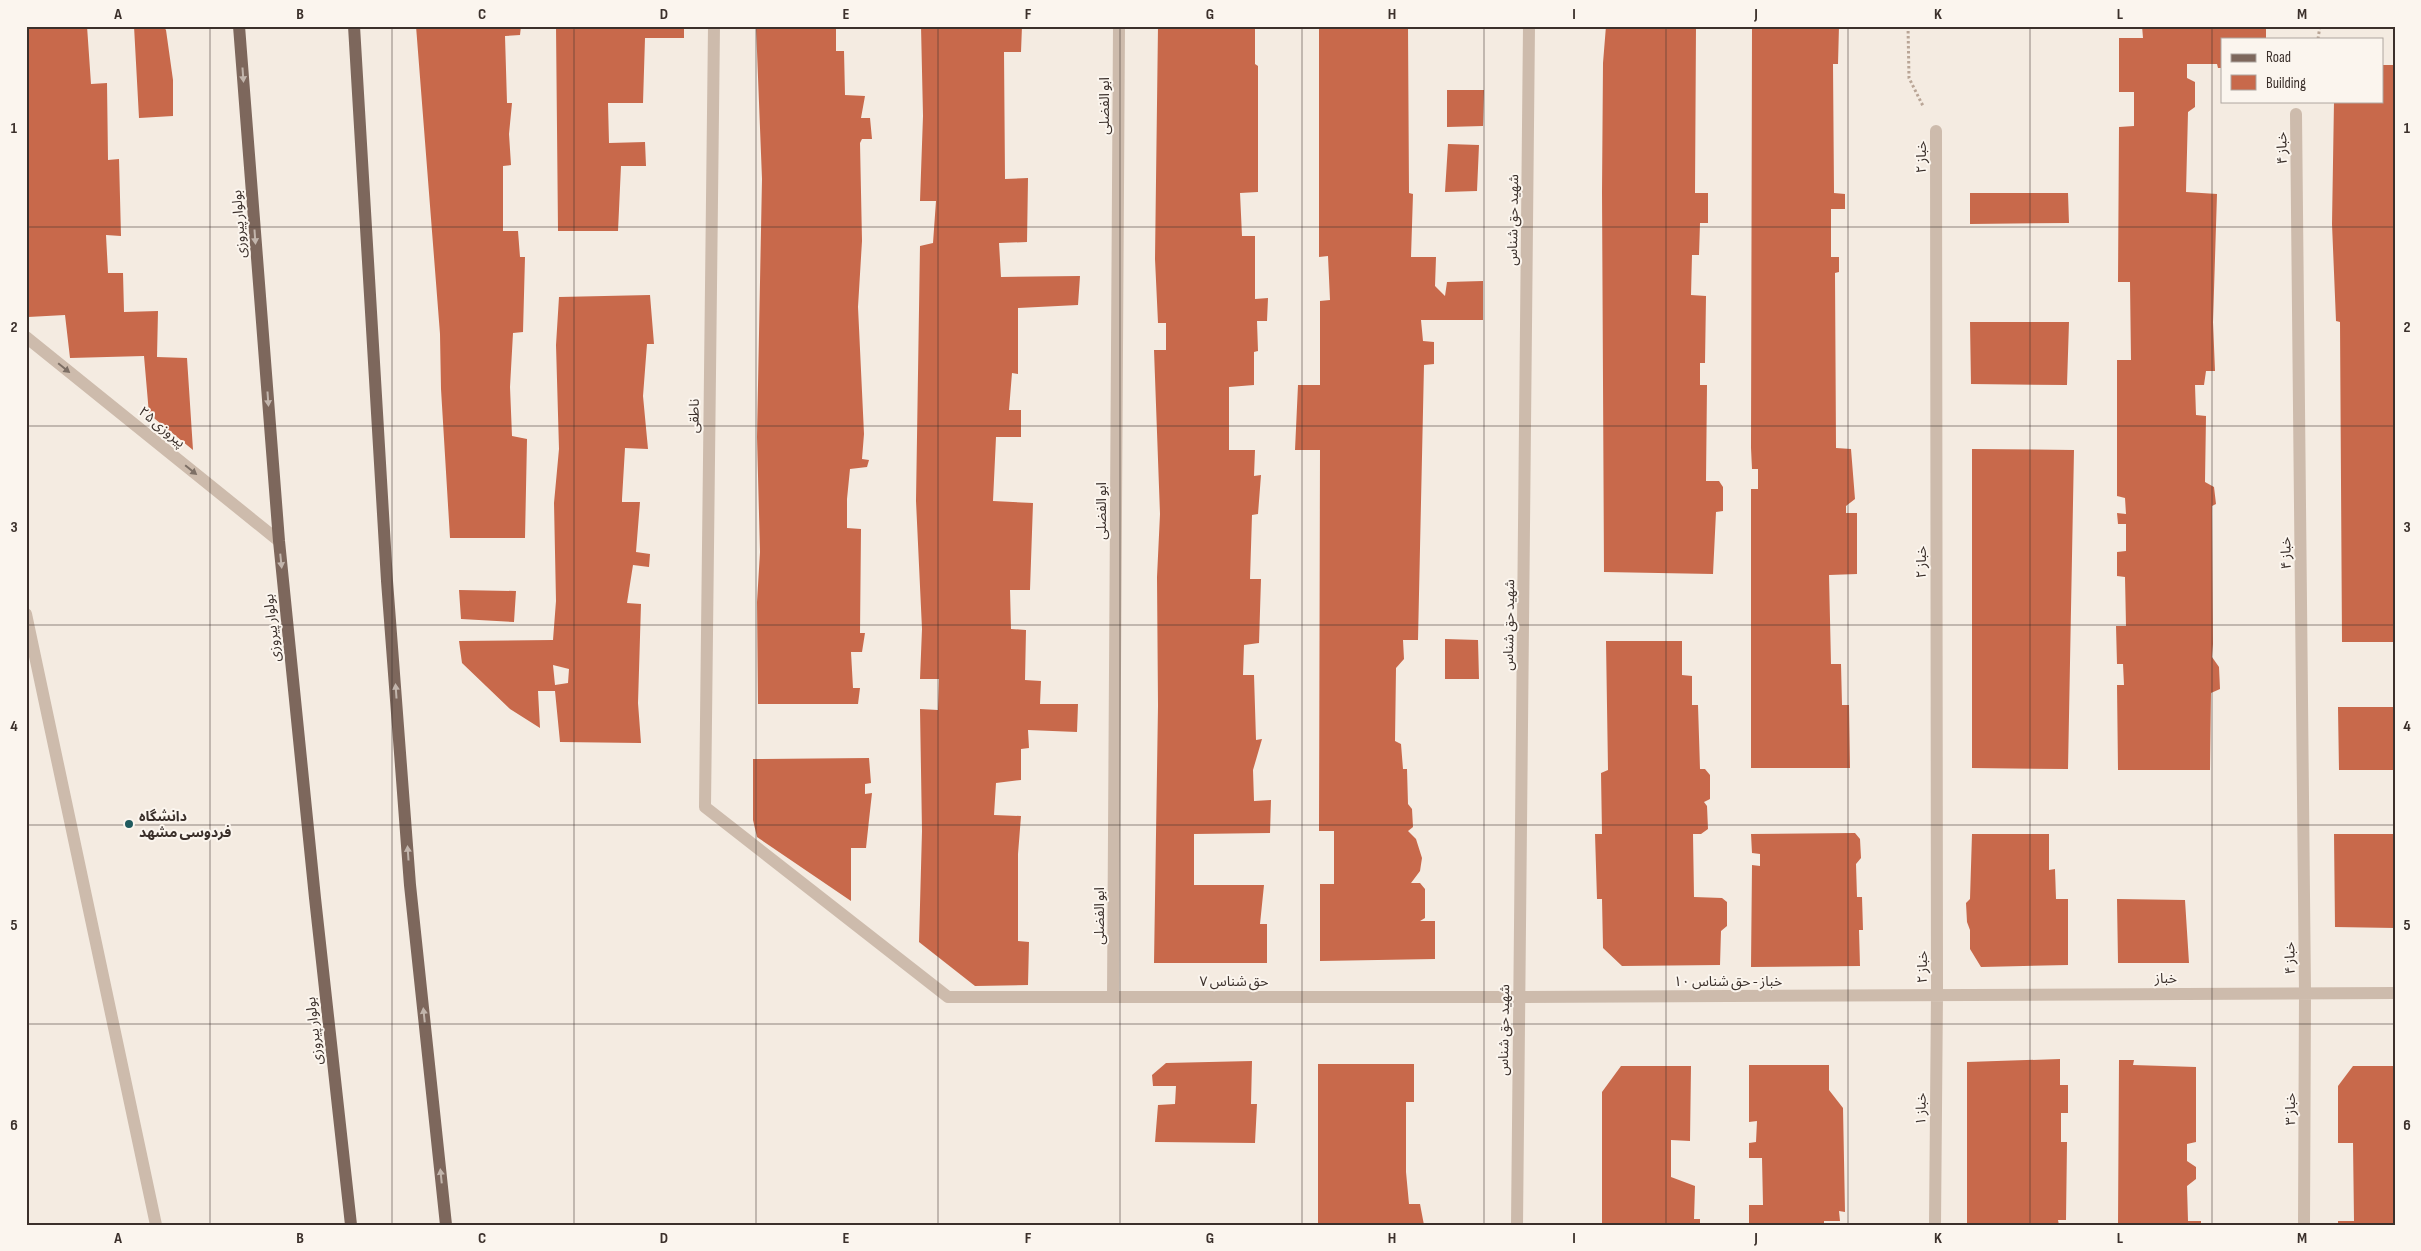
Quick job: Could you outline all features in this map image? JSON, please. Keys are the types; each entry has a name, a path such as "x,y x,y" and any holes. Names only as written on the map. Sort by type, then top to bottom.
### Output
{"main road":[{"name":"بولوار پیروزی","path":"239,26 279,540 314,898 351,1225"},
{"path":"354,26 387,581 410,875 446,1225"}],"street":[{"name":"ناطقی","path":"714,26 705,807 948,997"},
{"name":"ابو الفضلی","path":"1113,996 1119,26"},
{"name":"شهید حق شناس","path":"1517,1225 1530,26"},
{"name":"خباز ۴","path":"2296,114 2305,993"},
{"name":"خباز ۲","path":"1936,131 1937,994"},
{"name":"پیروزی ۲۵","path":"26,337 279,540"},
{"path":"26,614 156,1225"},
{"name":"خباز ۳","path":"2304,1225 2305,993"},
{"name":"خباز","path":"1937,994 2395,993"},
{"name":"خباز - حق شناس ۱۰","path":"1520,997 1937,994"},
{"name":"خباز ۱","path":"1935,1225 1937,994"},
{"name":"حق شناس ۷","path":"948,997 1520,997"}],"path":[{"path":"1908,26 1909,78 1936,131"}],"building":[{"path":"26,26 87,26 91,84 107,83 108,160 119,159 121,236 106,235 108,273 123,273 124,312 158,311 157,357 187,358 193,450 149,414 144,356 70,358 65,315 28,317"},
{"path":"134,26 163,26 166,30 173,80 173,116 139,118"},
{"path":"416,26 521,26 520,35 505,36 507,103 512,103 509,134 511,165 503,166 503,231 518,231 520,257 525,257 523,332 513,333 510,387 512,436 527,439 525,538 450,538 441,389 440,334"},
{"path":"556,26 684,26 684,38 645,38 643,103 608,103 609,143 645,142 646,166 621,166 618,231 558,231"},
{"path":"756,26 836,26 836,51 844,51 845,95 865,96 861,118 870,118 872,139 862,139 860,143 862,241 858,307 864,434 862,459 869,460 867,467 850,469 847,499 847,528 861,529 860,633 865,633 862,652 851,652 853,688 860,688 858,704 758,704 757,602 760,552 757,437 762,179"},
{"path":"921,26 1022,26 1021,52 1004,52 1005,179 1028,178 1027,242 999,243 1001,277 1080,276 1078,305 1018,308 1018,374 1012,373 1009,410 1021,410 1021,437 996,437 993,501 1033,503 1030,590 1010,590 1011,629 1026,630 1025,680 1041,681 1040,704 1078,704 1077,732 1028,730 1029,748 1021,749 1021,780 996,783 994,815 1021,816 1018,854 1018,941 1029,942 1028,985 975,986 919,942 922,831 920,709 938,710 939,679 920,679 922,629 916,501 920,246 933,243 936,201 920,201 923,116"},
{"path":"1158,26 1255,26 1255,64 1258,66 1258,192 1240,193 1242,236 1255,236 1255,299 1268,298 1267,321 1257,321 1258,351 1254,352 1254,385 1229,387 1229,450 1255,450 1254,476 1261,475 1258,514 1252,515 1250,579 1261,579 1259,643 1244,645 1243,675 1254,675 1256,740 1262,739 1253,770 1254,801 1271,800 1270,833 1194,834 1194,885 1264,885 1260,924 1267,924 1267,963 1154,963 1158,706 1157,577 1160,514 1154,350 1166,350 1166,323 1158,323 1155,259"},
{"path":"1319,26 1408,26 1409,193 1413,194 1411,257 1436,257 1435,286 1445,296 1447,282 1483,281 1483,320 1421,320 1423,341 1434,342 1434,364 1424,365 1418,640 1403,640 1404,659 1396,668 1395,741 1401,744 1403,769 1407,769 1408,804 1412,809 1413,827 1408,831 1416,839 1422,858 1420,871 1411,883 1420,883 1425,889 1425,918 1420,921 1435,921 1435,959 1320,961 1320,884 1334,884 1334,831 1319,831 1320,450 1295,450 1298,385 1320,385 1320,301 1330,300 1328,256 1319,257"},
{"path":"1606,26 1696,26 1695,193 1708,193 1708,223 1700,223 1699,255 1692,255 1691,295 1706,296 1705,363 1700,363 1700,385 1707,385 1706,481 1719,481 1723,487 1723,511 1716,512 1713,574 1604,572 1602,192 1603,63"},
{"path":"1752,26 1839,26 1838,64 1833,64 1834,193 1845,194 1845,209 1831,209 1831,257 1839,257 1839,272 1835,273 1836,448 1851,449 1855,499 1846,506 1846,513 1857,513 1857,574 1829,575 1831,664 1841,664 1842,705 1849,705 1850,768 1751,768 1751,489 1758,489 1758,469 1752,469 1751,448"},
{"path":"2142,26 2266,26 2266,38 2221,38 2221,68 2218,68 2217,64 2187,64 2187,78 2195,82 2195,107 2188,112 2186,192 2217,194 2213,322 2215,371 2206,371 2204,385 2195,385 2196,415 2206,416 2205,482 2214,487 2216,504 2212,506 2212,657 2219,667 2220,689 2211,693 2210,770 2118,770 2117,685 2124,685 2123,664 2117,664 2116,626 2126,626 2125,577 2117,576 2117,552 2126,551 2126,524 2118,524 2117,513 2126,514 2125,498 2117,496 2117,360 2131,360 2130,282 2118,282 2119,127 2134,126 2134,92 2119,92 2119,38 2143,38"},
{"path":"2384,65 2395,65 2395,642 2342,642 2340,322 2336,321 2332,224 2334,102 2384,102"},
{"path":"1447,90 1484,90 1483,126 1447,127"},
{"path":"1448,144 1479,145 1477,191 1445,192"},
{"path":"1970,193 2068,193 2069,223 1970,224"},
{"path":"650,295 654,344 647,344 643,396 648,449 625,448 622,499 622,502 640,502 636,552 650,554 649,567 633,565 627,603 641,604 638,703 641,743 560,742 555,691 538,691 540,728 510,709 462,663 459,641 553,640 556,601 554,503 559,449 556,345 559,297","holes":["553,665 569,669 568,683 555,685"]},
{"path":"1970,322 2069,322 2067,385 1971,384"},
{"path":"1972,449 2074,450 2068,769 1972,768"},
{"path":"459,590 516,591 514,622 461,619"},
{"path":"1445,639 1478,640 1479,679 1445,679"},
{"path":"1606,641 1682,641 1682,675 1692,676 1692,705 1698,705 1700,769 1705,769 1710,775 1710,799 1704,802 1707,806 1708,829 1701,834 1693,834 1694,897 1722,898 1727,902 1727,926 1721,931 1720,965 1622,966 1603,948 1602,899 1597,899 1595,834 1602,834 1601,773 1608,770"},
{"path":"2338,707 2395,707 2395,770 2339,770"},
{"path":"869,758 871,783 865,784 865,794 872,793 866,848 851,848 851,901 757,837 753,820 753,759"},
{"path":"1855,833 1860,839 1861,858 1856,864 1857,897 1862,897 1863,930 1859,930 1860,966 1751,967 1752,865 1760,866 1760,854 1752,853 1751,834"},
{"path":"1972,834 2049,834 2049,870 2055,869 2056,899 2068,899 2068,965 1981,967 1970,949 1970,930 1967,922 1966,903 1970,899"},
{"path":"2334,834 2395,834 2395,928 2335,927"},
{"path":"2117,899 2185,900 2189,963 2118,963"},
{"path":"2060,1059 2060,1085 2068,1085 2068,1113 2061,1113 2061,1142 2067,1142 2066,1220 2058,1220 2059,1225 1967,1225 1967,1062"},
{"path":"2119,1060 2134,1060 2133,1065 2196,1067 2196,1142 2187,1144 2187,1161 2196,1167 2196,1179 2187,1186 2188,1221 2201,1221 2201,1225 2118,1225"},
{"path":"1252,1061 1251,1104 1257,1104 1255,1143 1155,1142 1158,1105 1175,1104 1176,1086 1153,1086 1152,1075 1166,1063"},
{"path":"1318,1064 1414,1064 1414,1102 1406,1102 1406,1172 1409,1204 1420,1204 1424,1225 1318,1225"},
{"path":"1749,1065 1829,1065 1829,1090 1843,1108 1845,1212 1839,1211 1840,1221 1824,1221 1824,1225 1749,1225 1749,1205 1763,1205 1762,1158 1749,1158 1749,1143 1756,1142 1757,1121 1749,1122"},
{"path":"1621,1066 1691,1066 1690,1141 1671,1140 1671,1177 1695,1186 1694,1219 1700,1219 1700,1225 1602,1225 1602,1092"},
{"path":"2353,1066 2395,1066 2395,1225 2338,1225 2338,1221 2354,1221 2353,1143 2338,1143 2338,1086"}],"place":[{"name":"دانشگاه فردوسی مشهد","path":"129,824"}]}
